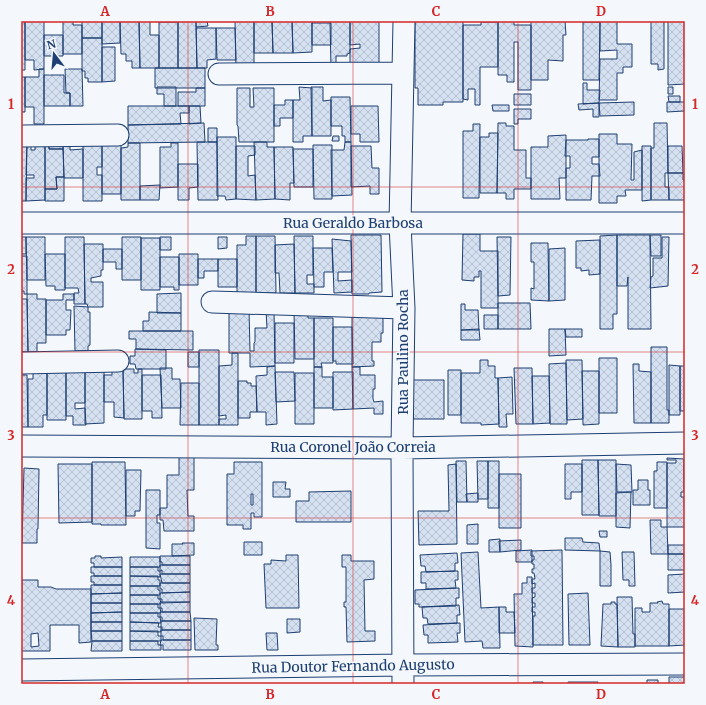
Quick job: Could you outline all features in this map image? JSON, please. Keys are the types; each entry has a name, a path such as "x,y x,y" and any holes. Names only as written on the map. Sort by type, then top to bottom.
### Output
{"street":[{"name":"Rua Paulino Rocha","path":"403,675 402,448 404,308 400,224 404,21"},
{"path":"220,74 403,73"},
{"path":"21,136 118,135"},
{"name":"Rua Geraldo Barbosa","path":"21,223 685,223"},
{"path":"212,302 404,308"},
{"path":"21,363 118,361"},
{"name":"Rua Coronel João Correia","path":"21,446 402,448 685,443"},
{"name":"Rua Doutor Fernando Augusto","path":"21,670 403,675 685,664"}],"building":[{"path":"21,21 25,21 25,70 21,70"},
{"path":"25,21 44,21 44,69 34,70 34,60 25,60"},
{"path":"63,21 73,21 73,25 82,25 82,54 63,54"},
{"path":"82,21 102,21 102,38 82,38"},
{"path":"102,21 120,21 120,43 102,44"},
{"path":"120,21 139,21 140,68 132,68 132,61 126,61 126,54 121,54"},
{"path":"139,21 150,21 150,35 159,35 159,68 140,68"},
{"path":"178,21 196,21 197,68 178,68"},
{"path":"196,21 207,21 208,26 196,27"},
{"path":"235,21 254,21 254,71 236,71"},
{"path":"254,21 272,21 273,53 254,53"},
{"path":"272,21 292,21 293,53 273,53"},
{"path":"292,21 312,21 312,52 293,53"},
{"path":"330,21 350,21 350,53 347,54 347,56 336,56 336,68 331,68"},
{"path":"350,21 379,21 379,68 350,68 350,49 360,48 360,44 350,45"},
{"path":"415,21 463,21 463,102 443,102 443,105 418,105 418,88 415,88"},
{"path":"498,21 514,21 514,25 531,25 531,90 518,90 518,42 514,42 514,82 507,82 507,75 498,75"},
{"path":"531,21 565,21 566,35 563,35 563,61 548,60 548,80 531,80"},
{"path":"600,21 617,21 617,44 632,44 632,67 623,67 623,73 617,73 617,100 599,100 600,59 617,59 617,50 600,51"},
{"path":"651,21 664,21 664,69 658,70 658,64 651,64"},
{"path":"668,21 685,21 685,84 668,85"},
{"path":"159,22 178,22 178,68 159,68"},
{"path":"481,22 498,22 498,67 480,67 480,105 475,105 475,89 468,89 468,100 463,99 463,25 481,25"},
{"path":"583,22 600,22 599,80 583,80"},
{"path":"312,23 331,23 331,45 312,45"},
{"path":"196,28 216,28 216,59 207,60 207,68 197,68"},
{"path":"216,28 235,28 236,60 217,60"},
{"path":"44,35 63,35 63,56 44,56"},
{"path":"82,38 102,38 102,82 88,82 88,78 85,78 85,71 82,71"},
{"path":"102,47 115,47 115,81 102,82"},
{"path":"155,68 205,68 205,88 155,88"},
{"path":"39,69 44,69 44,124 34,124 34,107 25,107 25,77 39,77"},
{"path":"65,69 82,69 83,106 70,106 70,93 66,93"},
{"path":"44,75 64,75 64,93 70,93 70,106 44,106"},
{"path":"21,77 25,77 25,112 21,112"},
{"path":"583,83 587,83 587,90 600,90 599,103 583,104"},
{"path":"157,87 176,87 176,106 164,106 164,94 157,94"},
{"path":"299,87 312,88 312,136 303,136 303,142 293,142 293,100 300,100"},
{"path":"311,87 323,87 323,101 331,100 331,136 312,136"},
{"path":"668,87 673,87 673,94 668,94"},
{"path":"196,88 205,88 205,106 178,106 178,92 196,92"},
{"path":"237,88 250,88 250,107 254,107 253,88 274,88 274,142 239,142 237,125"},
{"path":"514,94 531,94 531,105 514,105"},
{"path":"668,96 680,96 680,102 669,102"},
{"path":"331,97 350,97 351,142 345,142 345,136 342,136 342,126 331,126"},
{"path":"285,100 293,100 293,118 280,118 280,126 274,126 274,105 285,105"},
{"path":"634,102 634,115 600,116 599,103"},
{"path":"667,102 685,102 685,114 684,111 667,112"},
{"path":"599,103 599,117 593,117 593,109 579,110 578,104"},
{"path":"492,105 509,105 509,111 493,111"},
{"path":"128,106 189,106 189,113 180,113 181,124 128,125"},
{"path":"189,106 200,106 201,123 189,124"},
{"path":"351,106 378,106 379,142 360,142 360,134 351,134"},
{"path":"514,109 531,109 531,119 518,119 518,124 514,124"},
{"path":"204,123 205,142 128,143 128,125"},
{"path":"498,123 506,123 506,126 514,126 514,150 526,150 526,178 531,178 531,189 514,189 514,199 506,199 506,193 497,193"},
{"path":"654,123 667,123 668,173 665,173 665,187 669,187 669,200 651,200 651,148 654,148"},
{"path":"473,124 480,124 479,198 463,198 463,131 473,131"},
{"path":"208,128 217,128 217,142 208,142"},
{"path":"489,133 498,133 497,193 480,193 480,137 489,137"},
{"path":"599,134 617,134 617,144 632,144 631,180 634,180 634,152 642,150 642,190 625,190 626,196 617,196 617,203 599,203"},
{"path":"566,135 566,178 559,178 560,199 531,199 531,147 548,147 548,136"},
{"path":"333,136 339,136 339,141 332,141"},
{"path":"217,137 236,137 236,199 226,200 225,196 217,196"},
{"path":"599,139 599,157 592,157 592,164 599,164 600,176 592,176 591,200 566,200 566,168 570,168 570,156 565,156 566,140"},
{"path":"102,140 102,167 97,167 97,175 102,175 102,201 83,201 83,141"},
{"path":"21,142 27,142 26,201 21,201"},
{"path":"27,142 31,142 31,150 35,150 35,142 45,143 45,200 26,201 26,178 34,178 34,175 26,175"},
{"path":"197,142 217,142 218,200 198,200"},
{"path":"254,142 267,142 267,147 274,147 275,199 256,200"},
{"path":"345,142 351,142 352,195 332,196 331,150 344,150"},
{"path":"45,143 49,143 49,149 63,149 64,177 56,177 57,189 45,189"},
{"path":"49,143 63,143 63,149 49,149"},
{"path":"63,143 70,143 70,150 83,149 83,178 64,178"},
{"path":"121,143 121,194 102,194 102,144"},
{"path":"128,143 140,143 140,200 121,200 121,148 128,147"},
{"path":"171,143 178,143 178,187 160,188 160,147 171,147"},
{"path":"313,145 332,145 332,199 314,199"},
{"path":"236,146 255,146 255,155 248,156 248,176 255,175 256,200 236,199"},
{"path":"351,146 371,146 372,168 379,168 379,194 370,194 370,186 351,187"},
{"path":"642,146 651,146 651,200 642,201"},
{"path":"668,146 682,146 683,173 668,173"},
{"path":"274,147 293,147 294,183 290,183 290,200 275,199"},
{"path":"293,149 313,149 313,187 294,187"},
{"path":"178,164 198,164 198,187 189,188 189,200 178,200"},
{"path":"668,173 683,173 683,180 685,180 685,200 669,200"},
{"path":"56,177 64,177 64,201 45,201 45,189 57,189"},
{"path":"160,185 159,200 140,200 140,186"},
{"path":"463,234 480,234 480,251 498,251 498,308 481,308 481,271 479,271 479,277 474,277 474,281 462,280"},
{"path":"351,235 381,235 382,292 352,294"},
{"path":"617,235 650,235 651,329 628,329 628,277 627,286 617,286"},
{"path":"617,235 617,314 613,314 613,329 600,329 600,236"},
{"path":"650,235 661,235 661,256 651,256"},
{"path":"246,236 256,236 256,293 237,293 237,245 246,245"},
{"path":"256,236 275,236 276,293 256,293"},
{"path":"294,236 313,236 313,275 307,275 307,284 314,284 314,293 295,293"},
{"path":"21,237 26,237 26,254 21,254"},
{"path":"26,237 45,237 45,280 27,280"},
{"path":"65,237 84,237 85,304 74,304 74,293 79,293 78,288 65,288"},
{"path":"122,237 141,237 141,280 122,280"},
{"path":"160,237 171,237 171,250 160,250"},
{"path":"218,237 227,237 227,248 218,249"},
{"path":"497,237 511,237 510,295 498,296"},
{"path":"662,237 669,237 668,286 650,288 651,277 653,276 653,258 662,258"},
{"path":"141,238 160,238 160,290 141,290"},
{"path":"332,239 351,241 352,272 338,272 338,281 352,280 352,292 334,293"},
{"path":"600,240 600,274 589,275 589,270 581,271 581,268 576,268 576,241"},
{"path":"531,243 548,243 549,301 531,300 531,288 534,289 534,262 531,262"},
{"path":"84,244 103,244 103,270 101,270 101,276 91,278 91,282 103,282 103,307 88,307 87,304 85,304"},
{"path":"294,244 295,293 280,293 279,273 275,273 275,245"},
{"path":"313,248 332,248 333,272 324,272 324,287 314,287"},
{"path":"565,248 565,300 549,301 549,249"},
{"path":"103,249 122,249 122,269 116,269 116,262 103,262"},
{"path":"45,254 65,254 65,290 55,290 55,286 46,286"},
{"path":"179,254 198,254 198,285 179,285"},
{"path":"21,256 27,256 27,294 24,294 24,291 21,291"},
{"path":"160,257 179,257 179,290 174,290 174,287 160,287"},
{"path":"198,259 218,259 218,271 204,271 204,278 198,278"},
{"path":"218,259 237,259 237,287 218,287"},
{"path":"181,293 181,313 157,313 157,294"},
{"path":"27,294 37,294 37,299 46,299 46,343 37,343 37,352 28,352"},
{"path":"63,294 74,294 74,300 66,300 66,310 71,310 70,330 66,330 66,335 46,335 46,300 63,300"},
{"path":"21,299 27,299 28,352 21,352"},
{"path":"498,303 530,303 531,329 498,329"},
{"path":"461,304 465,304 465,310 478,310 479,330 461,330"},
{"path":"74,306 88,307 88,312 90,312 90,345 88,346 88,351 75,351"},
{"path":"229,309 249,309 250,351 254,351 255,328 267,328 266,310 274,310 275,366 250,367 250,353 229,353"},
{"path":"308,311 308,318 314,318 314,359 295,359 294,312"},
{"path":"352,311 383,311 383,333 381,333 381,342 372,342 372,361 374,361 374,366 352,367"},
{"path":"149,312 181,313 181,331 143,331 143,321 149,321"},
{"path":"484,315 498,315 498,329 484,329"},
{"path":"314,318 333,318 333,363 321,363 322,367 314,367"},
{"path":"275,323 294,323 294,363 275,363"},
{"path":"333,327 352,327 353,364 336,364 336,361 333,361"},
{"path":"479,329 480,340 461,340 461,330"},
{"path":"549,329 565,329 566,355 549,356"},
{"path":"565,329 582,329 582,337 566,337"},
{"path":"129,331 193,331 193,350 136,349 136,339 129,339"},
{"path":"651,347 667,347 667,410 669,410 669,423 651,423"},
{"path":"135,349 166,350 166,369 136,369 135,364 130,364 130,356 135,356"},
{"path":"199,350 219,350 219,425 199,425"},
{"path":"188,352 199,352 199,367 188,367"},
{"path":"232,353 238,353 238,425 219,425 219,419 226,419 226,415 219,416 219,366 232,365"},
{"path":"599,358 617,358 617,413 599,413"},
{"path":"480,360 488,360 488,366 495,366 495,378 498,378 499,424 481,425 481,423 461,423 461,373 480,373"},
{"path":"566,360 582,360 583,419 567,420"},
{"path":"566,363 567,424 550,424 549,364"},
{"path":"633,364 639,364 639,371 651,372 651,423 634,423"},
{"path":"669,365 680,366 680,415 669,415"},
{"path":"275,366 277,424 266,425 266,412 257,412 256,376 267,375 267,367"},
{"path":"680,366 685,366 685,411 680,411"},
{"path":"314,367 322,367 322,377 333,377 333,408 314,408"},
{"path":"352,367 360,367 360,375 375,375 373,399 374,402 383,401 383,414 374,414 374,408 353,409"},
{"path":"160,368 172,368 172,379 180,379 181,408 162,408"},
{"path":"514,368 532,368 533,424 516,424"},
{"path":"33,369 47,369 47,415 43,415 43,427 28,427 28,379 33,379"},
{"path":"47,369 66,369 66,420 47,420"},
{"path":"66,369 85,369 85,403 75,403 75,409 85,408 86,425 73,425 73,416 66,416"},
{"path":"85,369 104,369 104,423 85,424"},
{"path":"112,369 123,369 124,418 114,417 114,402 104,402 104,375 112,375"},
{"path":"123,369 134,369 134,373 138,373 138,369 142,369 142,419 124,419"},
{"path":"448,370 461,370 461,415 448,415"},
{"path":"582,371 599,371 599,424 583,425"},
{"path":"275,372 294,372 295,401 276,402"},
{"path":"333,372 353,372 353,409 333,410"},
{"path":"295,373 314,373 314,424 295,424"},
{"path":"21,375 27,375 28,427 21,427"},
{"path":"142,375 161,375 162,418 152,418 152,411 142,411"},
{"path":"532,376 549,376 550,423 533,424"},
{"path":"512,377 513,414 506,414 507,427 499,427 498,378"},
{"path":"413,380 444,380 444,419 413,419"},
{"path":"238,381 247,381 247,383 251,383 251,386 256,386 257,412 250,412 250,418 238,418"},
{"path":"181,383 199,383 199,425 180,425"},
{"path":"179,457 194,457 194,490 187,490 188,516 194,516 194,531 164,531 163,520 160,520 160,508 167,508 167,475 179,475"},
{"path":"667,458 684,459 684,492 681,492 681,497 684,497 685,527 667,527 667,463 676,463 676,460 667,460"},
{"path":"582,460 598,460 599,515 582,515"},
{"path":"598,460 616,460 616,516 599,516"},
{"path":"456,461 466,461 467,502 457,502"},
{"path":"477,461 488,461 488,499 478,499"},
{"path":"488,461 499,461 499,508 488,508"},
{"path":"92,462 125,462 126,525 92,524"},
{"path":"234,462 262,462 262,517 254,517 254,513 251,513 251,529 243,529 243,525 227,525 227,474 234,474","holes":["251,494 253,494 253,505 251,505"]},
{"path":"657,462 667,462 667,508 654,508 654,471 657,471"},
{"path":"58,464 92,464 92,522 59,523"},
{"path":"456,464 457,544 419,545 418,511 449,511 448,465"},
{"path":"565,464 582,464 582,492 571,492 571,499 565,499"},
{"path":"616,464 631,465 632,492 617,492"},
{"path":"684,465 685,465 685,516"},
{"path":"24,468 39,469 37,543 22,543"},
{"path":"126,470 141,470 140,511 135,511 135,516 126,516"},
{"path":"499,474 521,474 521,528 499,528"},
{"path":"638,480 648,480 650,505 633,505 633,490 638,490"},
{"path":"273,482 286,482 285,489 290,489 290,497 273,497"},
{"path":"146,490 160,490 160,515 157,515 157,523 160,523 160,549 146,548"},
{"path":"351,491 351,522 296,522 296,501 309,501 309,492"},
{"path":"631,492 630,528 616,527 616,493"},
{"path":"478,493 478,502 467,502 466,494"},
{"path":"650,520 661,520 661,527 667,527 668,554 651,554"},
{"path":"478,524 478,544 467,544 467,525"},
{"path":"599,531 607,531 607,537 600,537"},
{"path":"565,538 582,538 583,542 599,543 600,551 565,550"},
{"path":"500,539 500,552 489,552 489,540"},
{"path":"521,540 521,550 500,552 499,541"},
{"path":"244,542 262,542 262,555 244,555"},
{"path":"182,543 194,543 194,555 172,556 172,544 183,544"},
{"path":"668,545 685,545 685,554 668,554"},
{"path":"532,550 532,562 516,562 516,551"},
{"path":"562,550 563,645 533,645 533,616 535,616 535,612 532,612 532,607 535,607 535,603 532,603 532,598 535,597 535,593 532,593 532,588 535,588 535,583 532,584 532,579 535,579 534,573 532,573 534,564 532,564 532,560 534,560 534,556 531,556 531,551"},
{"path":"600,551 610,552 611,586 600,586"},
{"path":"478,552 481,608 499,607 500,648 483,648 482,641 465,642 461,553"},
{"path":"622,552 634,552 635,586 629,586 629,580 623,580"},
{"path":"457,553 458,563 455,563 455,571 426,572 425,566 421,566 420,555"},
{"path":"668,554 684,554 685,570 668,570"},
{"path":"286,555 298,555 299,608 266,608 264,564 271,564 271,560 286,561"},
{"path":"342,555 351,555 351,561 374,561 374,579 364,580 365,631 375,631 375,641 347,642 346,607 344,607 344,602 346,602 346,567 342,567"},
{"path":"95,556 101,556 101,558 122,557 122,567 94,567 94,563 91,563 91,558 95,558"},
{"path":"160,556 190,556 190,565 162,565 162,562 160,562"},
{"path":"130,557 160,557 160,567 130,567"},
{"path":"160,565 190,565 190,574 162,574 162,570 160,571"},
{"path":"91,567 122,567 122,576 94,576 94,573 91,573"},
{"path":"130,567 158,567 160,577 130,576"},
{"path":"458,571 458,580 455,580 456,588 426,589 426,583 421,583 421,572"},
{"path":"160,574 190,574 190,583 162,583"},
{"path":"685,574 685,592 668,593 668,575"},
{"path":"91,576 122,576 122,585 94,585 94,582 91,582"},
{"path":"130,576 158,576 160,586 130,586"},
{"path":"527,577 532,577 533,647 515,646 514,594 522,594 522,583 527,583"},
{"path":"22,580 38,580 38,587 51,587 56,589 91,589 91,642 79,643 79,625 50,625 50,651 21,651","holes":["38,633 39,646 31,647 31,634"]},
{"path":"160,583 190,583 190,592 162,593"},
{"path":"91,585 122,585 122,593 91,594"},
{"path":"130,586 158,586 160,595 130,595"},
{"path":"459,588 459,598 456,598 456,606 419,607 419,604 415,604 415,590"},
{"path":"190,592 190,602 162,603 162,599 160,599 160,593"},
{"path":"122,593 122,603 91,603 91,594"},
{"path":"588,593 590,645 569,645 568,594"},
{"path":"130,595 158,595 158,599 160,599 161,604 130,604"},
{"path":"617,597 632,597 633,634 635,634 635,647 618,647"},
{"path":"662,601 663,604 669,604 669,646 635,646 635,608 642,608 642,612 650,612 650,603 658,603 657,602"},
{"path":"160,602 190,602 190,612 162,612"},
{"path":"611,602 615,602 615,604 617,604 618,647 601,646 603,604 611,604"},
{"path":"91,603 122,603 122,612 91,613"},
{"path":"130,604 158,604 158,608 160,608 161,613 130,613"},
{"path":"459,605 460,615 457,615 457,623 428,624 427,618 423,618 422,607"},
{"path":"499,607 506,607 506,612 514,612 515,633 499,633"},
{"path":"669,609 685,609 685,645 669,646"},
{"path":"122,612 122,622 91,622 91,613"},
{"path":"160,612 190,612 191,621 162,621"},
{"path":"130,613 158,613 161,623 130,622"},
{"path":"194,618 217,619 216,645 218,645 218,650 195,650"},
{"path":"287,619 300,619 300,632 287,633"},
{"path":"161,621 191,621 191,630 162,630"},
{"path":"91,622 122,622 122,631 91,631"},
{"path":"130,622 159,623 158,627 161,627 161,632 130,631"},
{"path":"460,623 460,633 457,633 458,642 428,643 428,635 424,635 423,625"},
{"path":"161,630 191,630 191,640 163,640"},
{"path":"91,631 122,631 122,641 92,641"},
{"path":"130,631 158,631 158,636 161,636 161,641 130,641"},
{"path":"266,633 277,633 278,650 267,650"},
{"path":"161,640 191,640 191,650 163,650 163,645 160,645"},
{"path":"92,641 122,641 122,651 91,651"},
{"path":"130,641 158,641 158,645 161,645 161,650 130,650"},
{"path":"669,677 685,677 685,684 669,684"},
{"path":"647,680 658,680 658,684 647,684"},
{"path":"533,682 543,682 543,684 533,684"},
{"path":"568,682 598,682 598,684 568,684"}]}
